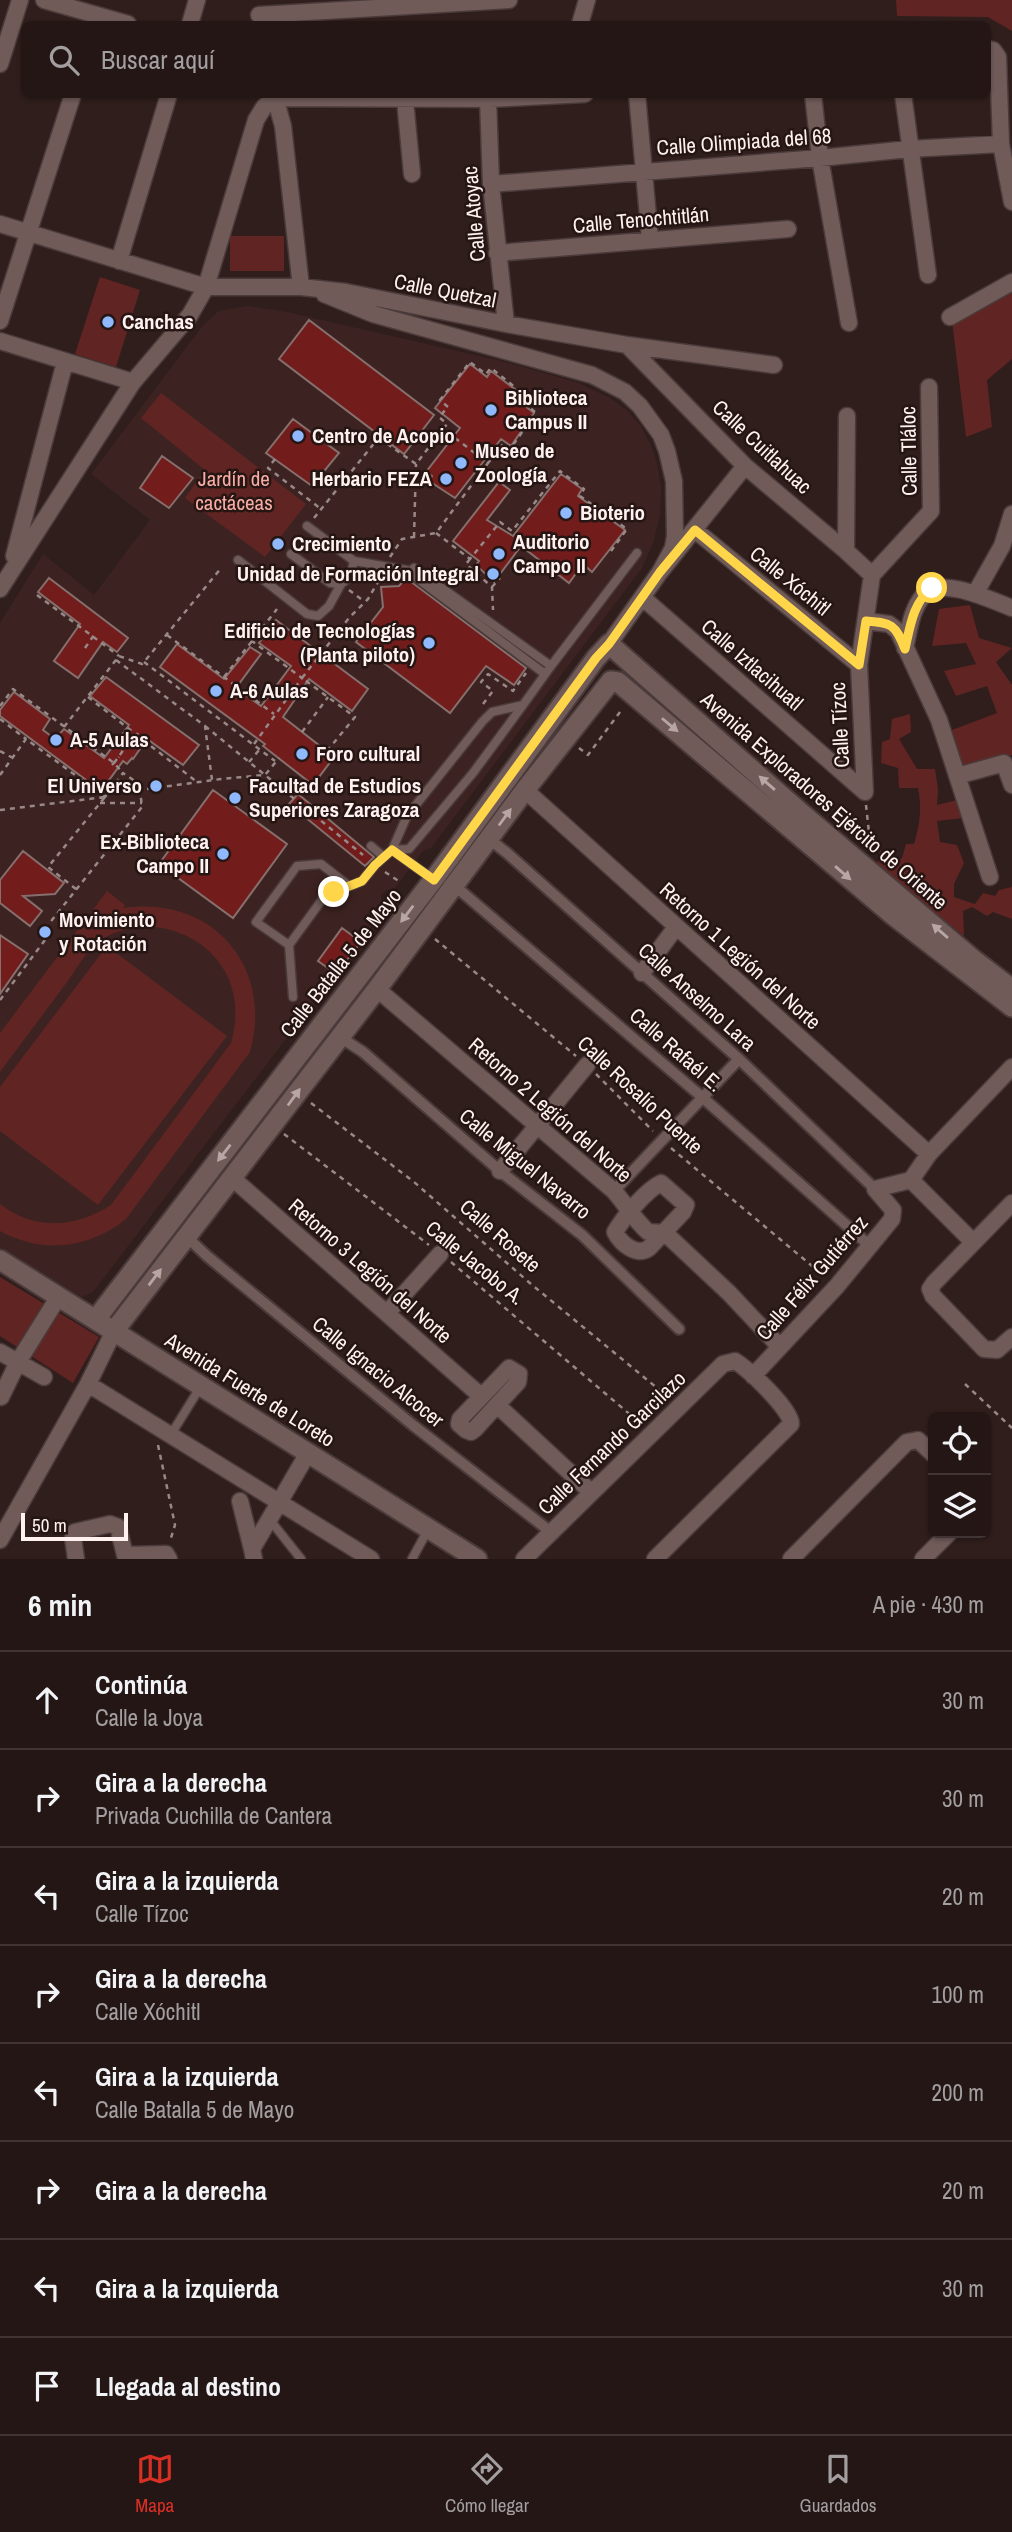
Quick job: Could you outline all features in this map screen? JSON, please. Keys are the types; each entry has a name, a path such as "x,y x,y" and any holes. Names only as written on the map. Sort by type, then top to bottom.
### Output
{"street":[{"path":"0,64 20,0"},
{"path":"44,0 120,21"},
{"path":"191,21 197,0"},
{"path":"250,0 260,20 368,3 509,0"},
{"path":"581,21 587,0"},
{"path":"991,50 998,57 1001,144 1012,202"},
{"path":"0,321 72,98"},
{"path":"119,261 168,98"},
{"path":"0,589 133,382 190,315 206,287 256,120 272,98"},
{"path":"275,98 283,127 308,289 373,314 592,375 625,392 651,419 661,435 672,466 675,536 673,548 660,572"},
{"path":"340,98 512,98"},
{"path":"637,98 650,239"},
{"path":"813,98 820,158 849,323"},
{"path":"903,98 928,275"},
{"name":"Calle Atoyac","path":"488,99 491,184 506,324"},
{"path":"405,100 412,174"},
{"name":"Calle Olimpiada del 68","path":"491,184 909,149 1001,144"},
{"name":"Calle Quetzal","path":"0,224 206,287 346,292 627,345 774,365"},
{"name":"Calle Tenochtitlán","path":"497,253 788,229"},
{"path":"950,317 1012,282"},
{"path":"0,341 133,382"},
{"name":"Calle Cuitlahuac","path":"627,345 745,466 872,575"},
{"path":"10,570 65,362"},
{"name":"Calle Tláloc","path":"872,575 931,511 929,387"},
{"path":"846,551 847,416"},
{"name":"Calle Batalla 5 de Mayo","path":"96,1319 436,877 510,772 609,644 660,572 745,466"},
{"path":"975,594 1002,546 1012,514"},
{"name":"Calle Xóchitl","path":"695,530 859,665"},
{"name":"Calle Tízoc","path":"864,792 859,665 872,575"},
{"path":"905,649 911,620 924,594 932,588 943,586 975,594 1012,608"},
{"name":"Calle Iztlacihuatl","path":"643,598 864,792"},
{"path":"866,621 894,627 905,649 939,720 990,877"},
{"name":"Avenida Exploradores Ejército de Oriente","path":"609,644 874,874 1012,1007"},
{"name":"Calle Batalla 5 de Mayo","path":"0,1541 88,1384 114,1331 273,1126 565,737 608,682 618,682"},
{"name":"Avenida Exploradores Ejército de Oriente","path":"618,682 894,916 969,966 1012,989"},
{"path":"957,776 1004,763 1012,785"},
{"name":"Retorno 1 Legión del Norte","path":"525,790 929,1154"},
{"name":"Calle Anselmo Lara","path":"489,839 739,1059 875,1189"},
{"path":"436,877 454,886"},
{"name":"Calle Rafaél E.","path":"454,886 702,1097 870,1246"},
{"path":"642,973 676,927"},
{"name":"Retorno 2 Legión del Norte","path":"377,989 614,1191 631,1211 633,1218 648,1232 664,1233 729,1293 780,1347"},
{"path":"323,1023 340,1037"},
{"name":"Calle Miguel Navarro","path":"340,1037 363,1052 500,1171 582,1235 679,1329"},
{"path":"614,1191 739,1059"},
{"path":"500,1171 587,1065"},
{"path":"973,1242 911,1180 929,1154 1012,1067"},
{"path":"255,1113 273,1126"},
{"name":"Retorno 3 Legión del Norte","path":"231,1177 481,1396"},
{"name":"Calle Félix Gutiérrez","path":"753,1376 837,1286 892,1219 892,1207 875,1189 911,1180"},
{"path":"664,1184 686,1205 664,1233 643,1253 634,1251 618,1238 615,1232 655,1186 664,1184"},
{"path":"1012,1203 933,1283 931,1293 984,1349 997,1350 1012,1337"},
{"name":"Calle Ignacio Alcocer","path":"186,1237 414,1426 551,1532"},
{"path":"387,1313 440,1254"},
{"name":"Avenida Fuerte de Loreto","path":"0,1260 477,1559"},
{"path":"1,1397 18,1362 59,1296"},
{"path":"0,1352 44,1377"},
{"name":"Calle Fernando Garcilazo","path":"524,1559 723,1364 731,1361 738,1363 753,1376"},
{"path":"513,1368 520,1376 519,1380 497,1405 473,1431 466,1430 460,1424 460,1419 505,1370 513,1368"},
{"path":"655,1559 789,1429 792,1419 788,1412 753,1376"},
{"path":"88,1384 371,1559"},
{"path":"497,1405 591,1492"},
{"path":"790,1559 907,1442 918,1440 928,1449"},
{"path":"253,1554 308,1453"},
{"path":"240,1501 253,1554"},
{"path":"76,1559 73,1538 75,1532 110,1524 118,1527 126,1557 168,1557"},
{"path":"923,1559 944,1538"}],"lane":[{"path":"307,526 354,561 412,571 414,568 551,666"},
{"path":"392,850 410,849 474,773 637,553"},
{"path":"291,554 320,578 341,584"},
{"path":"238,560 307,614 318,616 329,606 341,584 351,577 354,561"},
{"path":"412,571 410,573 545,674"},
{"path":"293,997 289,945 324,897 362,881 392,850 407,816 492,712 523,705"},
{"path":"371,846 384,857"},
{"path":"392,850 436,877"},
{"path":"289,945 256,922 297,866 321,864 349,886"},
{"path":"170,1436 201,1387"},
{"path":"270,1520 301,1559"},
{"path":"412,1559 429,1528"}],"path":[{"path":"254,744 302,678 349,618 365,602 402,539 414,537 436,533 503,444 510,449 536,413 522,401 526,396 491,368 486,374 470,362 440,400 448,407 439,418 447,424 416,464 414,537"},
{"path":"443,429 488,463"},
{"path":"307,526 380,437 416,464"},
{"path":"275,459 268,468 321,509"},
{"path":"492,587 467,564 500,522 512,531 560,471 584,489 580,496 627,529 611,551"},
{"path":"436,533 470,559"},
{"path":"118,658 142,664 222,567"},
{"path":"493,624 492,587 500,578"},
{"path":"341,584 365,602"},
{"path":"37,595 93,636 375,865 400,882"},
{"path":"224,677 276,609"},
{"path":"167,635 275,715"},
{"path":"85,648 93,636"},
{"path":"252,641 355,717 327,751"},
{"path":"64,727 118,658"},
{"path":"140,790 265,775 277,760 144,662"},
{"path":"0,706 13,689 138,783 142,803 142,807 40,935 45,940 0,1000"},
{"path":"88,697 197,782"},
{"path":"302,732 328,697"},
{"path":"565,737 588,755 624,707"},
{"path":"0,719 105,797"},
{"path":"205,726 212,780"},
{"path":"131,744 137,734"},
{"path":"113,764 137,734"},
{"path":"0,775 26,739"},
{"path":"249,762 260,749"},
{"path":"0,751 13,758"},
{"path":"113,764 119,757"},
{"path":"77,890 48,867 123,773"},
{"name":"Calle Tízoc","path":"864,792 874,874"},
{"path":"0,810 105,797"},
{"path":"100,803 142,803"},
{"name":"Calle Rosalío Puente","path":"421,930 438,941 587,1065 662,1140 837,1286"},
{"name":"Calle Rosete","path":"297,1092 414,1182 531,1284 679,1406"},
{"name":"Calle Jacobo A.","path":"273,1126 440,1254 652,1432"},
{"path":"965,1384 1012,1429"},
{"path":"154,1427 175,1525 168,1557"}],"shaded area":[{"name":"Facultad de Estudios Superiores Zaragoza","path":"248,306 287,312 505,362 579,383 610,398 628,411 641,426 651,446 661,488 660,515 653,544 642,568 431,848 423,851 392,892 387,889 381,896 384,910 93,1292 82,1297 0,1247 0,623 43,554 94,595 150,520 91,474 204,324 219,311"}],"green space":[{"path":"896,0 1012,0 1012,31 988,17 897,16"},
{"name":"Canchas","path":"230,236 284,236 284,271 230,271"},
{"name":"Canchas","path":"100,277 140,290 116,367 75,354"},
{"path":"1012,286 1012,359 987,380 992,427 966,437 952,320"},
{"name":"Jardín de cactáceas","path":"161,393 306,504 265,557 185,498 205,470 141,418"},
{"path":"970,605 979,638 1012,648 996,662 1012,685 1012,755 963,767 952,730 997,713 987,686 956,696 944,671 976,664 966,643 932,646 939,609"},
{"path":"910,714 911,732 899,739 917,769 935,769 937,805 957,800 963,818 937,821 940,842 957,845 964,863 954,884 954,897 975,904 983,893 995,896 999,890 1012,887 1012,919 993,912 987,916 972,907 963,911 964,936 877,866 880,850 896,863 902,858 906,844 914,844 918,830 918,788 899,788 898,768 881,763 882,742 890,739 892,719"},
{"path":"107,891 125,905 123,908 155,907 184,913 209,925 229,943 244,965 253,991 255,1021 250,1052 126,1219 97,1237 81,1242 65,1245 32,1243 0,1231 0,1204 27,1219 55,1223 83,1218 111,1205 231,1043 234,1031 235,1008 231,985 212,954 200,944 172,930 140,927 110,935 88,952 0,1072 0,1033"},
{"path":"107,946 227,1036 98,1205 0,1131 0,1087"},
{"path":"0,1277 99,1337 73,1383 0,1336"}],"building":[{"path":"309,320 434,415 404,454 279,359"},
{"name":"Biblioteca Campus II","path":"470,364 487,377 491,371 524,396 520,402 534,413 511,446 501,439 455,498 429,481 432,476 426,472 460,428 435,408"},
{"name":"Centro de Acopio","path":"293,419 339,453 312,486 266,453"},
{"path":"162,456 193,478 169,508 140,488"},
{"name":"Bioterio","path":"561,474 582,489 578,496 625,530 592,572 583,564 569,583 521,546 494,582 476,565 479,561 453,541 499,482 510,490 487,520 513,536"},
{"path":"49,578 128,638 117,652 103,642 78,678 54,661 80,624 38,592"},
{"name":"Edificio de Tecnologías (Planta piloto)","path":"406,578 526,668 514,685 486,666 450,713 356,642 383,607 381,587 399,586"},
{"path":"276,620 368,689 352,711 309,679 283,717 334,757 313,785 263,746 265,744 160,667 177,644 224,679 250,647 261,654 236,688 261,706 291,666 259,643"},
{"path":"106,677 199,745 183,765 147,739 133,759 127,764 123,761 101,791 0,716 0,710 14,692 50,719 43,730 55,739 64,729 104,758 129,725 90,696"},
{"name":"Ex-Biblioteca Campo II","path":"213,790 287,844 233,918 159,864"},
{"path":"298,794 374,857 365,866 289,804"},
{"path":"23,851 64,883 55,894 23,896 42,911 30,926 0,903 0,880"},
{"path":"342,928 361,942 336,974 318,961"},
{"path":"0,935 28,954 0,994"}],"place":[{"name":"Canchas","path":"108,322"},
{"name":"Biblioteca Campus II","path":"491,410"},
{"name":"Centro de Acopio","path":"298,436"},
{"name":"Museo de Zoología","path":"461,463"},
{"name":"Herbario FEZA","path":"446,479"},
{"name":"Bioterio","path":"566,513"},
{"name":"Crecimiento","path":"278,544"},
{"name":"Auditorio Campo II","path":"499,554"},
{"name":"Unidad de Formación Integral","path":"493,574"},
{"name":"Edificio de Tecnologías (Planta piloto)","path":"429,643"},
{"name":"A-6 Aulas","path":"216,691"},
{"name":"A-5 Aulas","path":"56,740"},
{"name":"Foro cultural","path":"302,754"},
{"name":"El Universo","path":"156,786"},
{"name":"Facultad de Estudios Superiores Zaragoza","path":"235,798"},
{"name":"Ex-Biblioteca Campo II","path":"223,854"},
{"name":"Movimiento y Rotación","path":"45,932"}],"route":[{"path":"334,892 362,881 392,850 434,880 510,772 609,644 660,572 695,530 859,665 866,621 894,627 905,649 917,606 924,594 932,588"}]}
